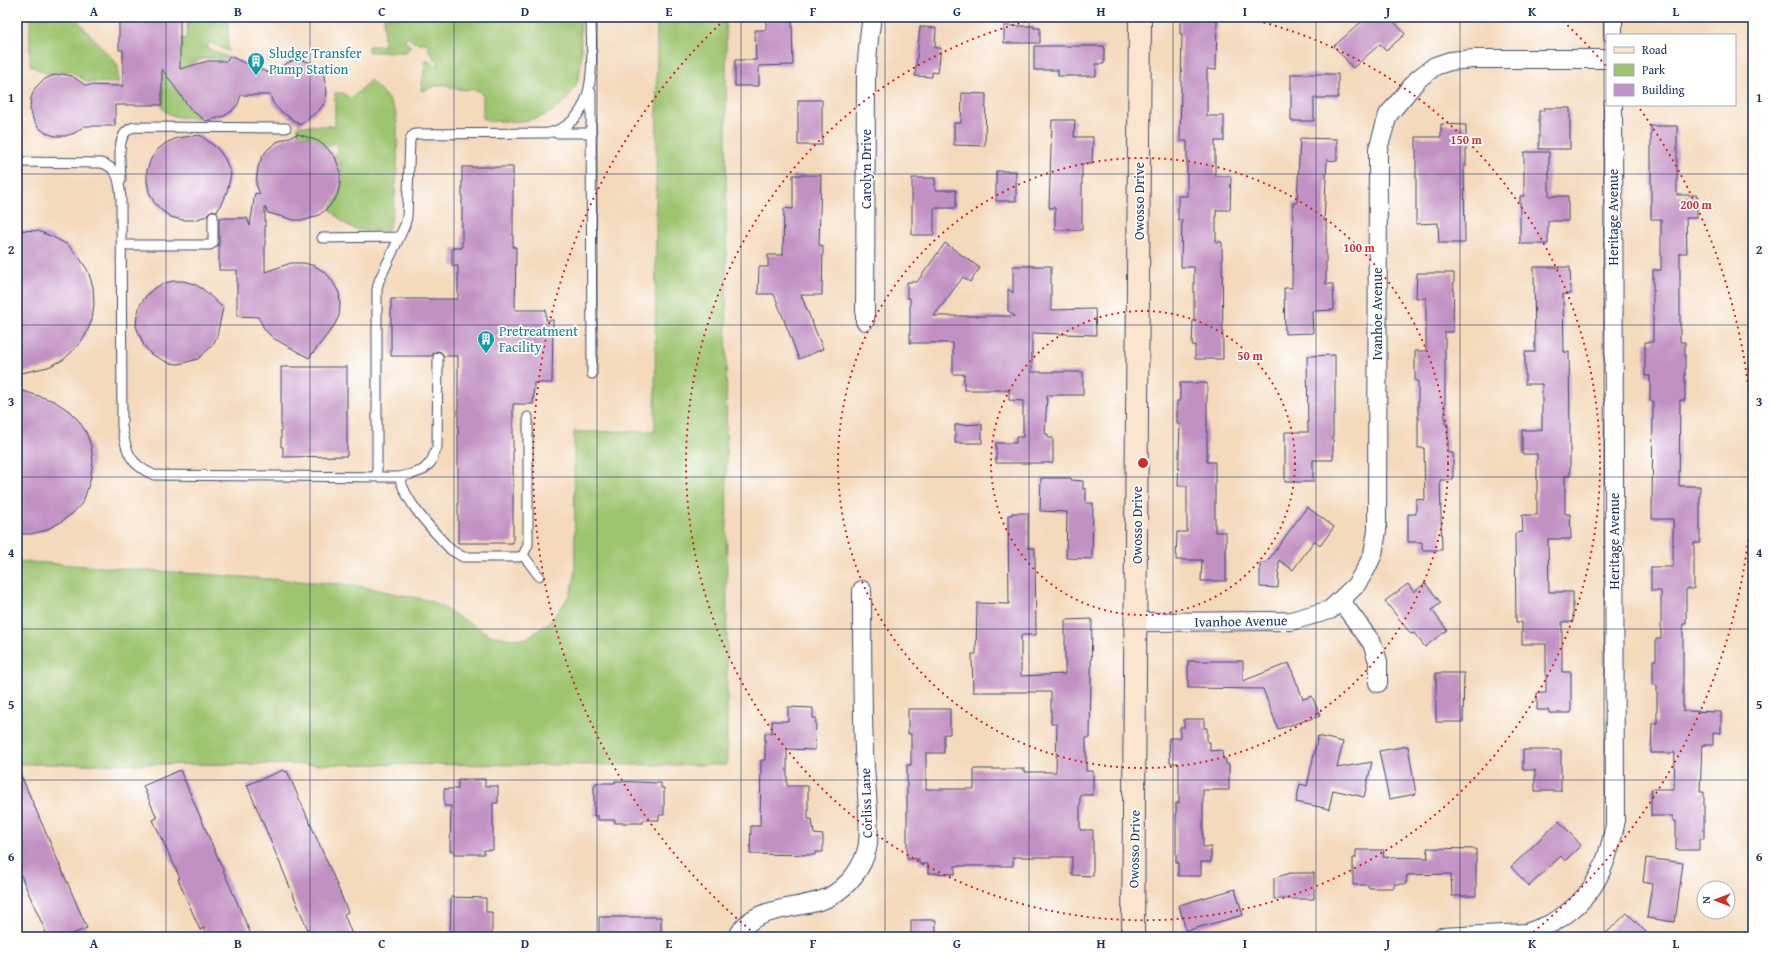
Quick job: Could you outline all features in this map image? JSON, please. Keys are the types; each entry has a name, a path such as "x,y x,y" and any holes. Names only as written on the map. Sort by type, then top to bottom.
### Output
{"street":[{"name":"Carolyn Drive","path":"865,321 866,74 872,17"},
{"name":"Owosso Drive","path":"1134,937 1140,17"},
{"path":"1613,17 1613,34"},
{"name":"Ivanhoe Avenue","path":"1136,622 1291,621 1330,610 1356,585 1373,554 1377,531 1378,149 1388,115 1418,79 1435,66 1450,61 1474,59 1606,59"},
{"name":"Heritage Avenue","path":"1526,935 1552,923 1574,907 1593,887 1604,868 1610,852 1615,825 1613,106"},
{"name":"Corliss Lane","path":"738,937 749,921 760,916 823,900 838,892 852,879 862,862 867,848 868,825 862,693 862,590"},
{"path":"1341,601 1372,642 1378,661 1378,683"},
{"path":"1441,937 1526,935"}],"lane":[{"path":"591,17 592,374"},
{"path":"548,133 564,127 577,116 587,97 591,83"},
{"path":"286,128 134,127 128,129 124,133 121,142 122,427 125,445 131,458 141,470 154,475 399,477 423,470 431,462 438,447 438,357"},
{"path":"376,477 377,289 407,217 410,140 412,136 416,134 592,133"},
{"path":"101,163 116,158 121,152"},
{"path":"17,162 101,163 110,165 116,173 121,198"},
{"path":"122,245 210,245 213,243 213,216"},
{"path":"322,238 399,237"},
{"path":"399,477 404,491 415,510 457,555 463,557 519,557 524,555 528,545 528,417"},
{"path":"524,555 539,576"}],"green space":[{"path":"30,17 74,17 118,65 118,83 87,82 73,73 66,71 47,74 30,65"},
{"path":"188,17 228,17 228,51 209,42 207,48 227,57 225,60 216,58 201,59 196,61 190,68 183,97 189,108 198,116 198,118 173,116 165,112 162,108 163,51 181,50 182,38 185,39 187,36"},
{"path":"384,17 580,17 581,62 578,79 567,99 546,115 518,121 486,121 483,118 483,96 478,90 456,89 444,84 423,91 421,90 426,59 436,67 439,62 432,56 433,53 428,50 430,46 424,42 422,45 416,41 414,43 407,36 404,41 411,46 406,52 368,52 368,46 384,46"},
{"path":"657,17 726,17 727,765 17,764 17,561 354,585 431,601 490,635 510,639 527,638 551,621 570,595 575,577 574,432 655,431"},
{"path":"370,80 391,102 397,120 397,172 393,209 387,231 355,229 337,217 330,209 341,190 341,168 334,155 339,149 334,142 328,147 314,138 298,135 298,126 335,126 335,93 343,93 351,99"}],"building":[{"path":"119,17 180,17 180,69 208,61 227,61 229,56 271,74 285,64 294,60 303,60 311,63 319,68 324,76 327,93 325,102 320,109 300,125 279,110 273,103 270,95 241,95 238,104 232,111 224,116 206,121 191,110 162,69 162,105 115,105 115,126 84,126 75,133 65,136 55,136 46,133 38,127 33,119 30,109 31,98 35,88 42,81 51,76 62,74 72,76 85,85 123,86 123,50 119,50"},
{"path":"766,17 792,17 793,65 759,66 759,86 735,86 735,60 756,60 755,30 766,30"},
{"path":"1180,17 1217,17 1216,70 1207,69 1207,116 1224,116 1224,141 1215,141 1215,176 1231,176 1230,210 1216,210 1216,242 1222,242 1223,359 1195,359 1195,345 1192,345 1194,320 1194,267 1181,267 1182,220 1178,220 1178,196 1187,196 1187,141 1180,141 1182,34 1180,34"},
{"path":"1367,17 1390,17 1405,34 1386,51 1380,44 1353,68 1334,46"},
{"path":"1004,26 1034,26 1034,28 1040,28 1040,43 1004,43"},
{"path":"920,27 936,28 935,48 941,48 938,73 932,72 932,77 915,76"},
{"path":"1034,46 1104,46 1104,64 1096,64 1096,76 1058,76 1058,70 1034,70"},
{"path":"1291,74 1338,74 1338,98 1314,98 1314,121 1291,121"},
{"path":"962,93 986,94 985,146 954,145 954,123 961,123"},
{"path":"798,100 822,100 822,145 798,145"},
{"path":"1544,108 1570,108 1570,149 1539,149 1539,111 1544,111"},
{"path":"1052,120 1075,120 1074,137 1093,137 1092,164 1082,164 1082,230 1055,230 1055,208 1049,208"},
{"path":"1441,124 1466,125 1466,166 1464,166 1465,243 1439,243 1438,223 1416,224 1416,137 1441,137"},
{"path":"1651,126 1677,126 1677,195 1697,195 1697,218 1686,218 1687,253 1680,253 1680,342 1685,342 1685,400 1680,400 1679,486 1700,486 1700,543 1694,543 1694,589 1686,589 1686,624 1683,624 1683,711 1721,712 1721,733 1713,732 1713,745 1702,745 1700,792 1704,792 1704,839 1699,839 1699,850 1676,850 1676,821 1673,821 1673,816 1651,816 1651,789 1674,789 1675,753 1651,753 1652,723 1657,723 1657,685 1653,685 1653,660 1656,660 1656,638 1661,638 1661,591 1651,591 1651,567 1673,567 1673,519 1652,519 1653,401 1650,401 1650,376 1645,376 1645,342 1653,342 1653,270 1661,270 1661,219 1651,219"},
{"path":"298,134 318,141 326,147 335,157 340,170 340,183 337,196 329,207 319,215 306,220 294,220 268,213 265,207 265,272 291,263 304,263 315,266 326,273 339,293 339,316 334,326 309,358 273,338 265,330 258,317 237,316 237,270 219,270 219,218 247,218 250,226 255,193 260,194 256,184 258,167 262,157 268,149 277,142"},
{"path":"200,135 218,149 225,159 231,174 227,192 217,212 213,210 208,213 207,216 194,220 182,220 171,217 161,210 154,202 149,192 147,170 151,159 157,150 166,143 177,138"},
{"path":"1300,138 1337,139 1337,161 1327,160 1324,221 1326,221 1326,284 1333,284 1334,310 1312,311 1313,333 1285,334 1284,288 1292,288 1293,203 1297,203"},
{"path":"1524,152 1549,152 1549,196 1568,196 1568,221 1548,221 1548,244 1520,244 1520,196 1524,196"},
{"name":"Pretreatment Facility","path":"462,167 513,167 513,247 516,247 515,310 546,310 546,320 553,320 552,383 534,383 533,404 513,404 513,543 458,543 458,356 444,356 438,351 432,356 391,356 391,299 458,299 458,266 452,266 452,248 462,248"},
{"path":"996,171 1016,171 1016,201 996,201"},
{"path":"793,175 821,175 819,245 823,246 822,295 801,295 823,349 799,359 774,294 758,294 759,267 768,267 768,255 783,255 784,208 793,209"},
{"path":"912,178 935,178 935,190 956,190 956,208 934,208 934,235 912,235"},
{"path":"17,230 38,231 68,245 79,257 88,271 93,287 94,304 92,320 85,336 75,349 63,360 48,367 17,374"},
{"path":"945,243 980,268 970,282 963,277 934,316 1015,316 1008,311 1008,289 1013,293 1013,266 1051,266 1051,310 1095,309 1096,335 1032,333 1032,372 1083,372 1083,395 1047,395 1045,434 1048,434 1048,438 1053,438 1053,463 996,463 996,443 1016,443 1016,437 1023,437 1023,401 1009,400 1009,390 964,390 964,374 953,374 953,343 910,343 910,298 907,298 907,282 917,282"},
{"path":"1534,267 1570,267 1571,294 1563,294 1564,352 1569,352 1570,430 1570,476 1565,476 1565,514 1570,514 1571,539 1548,539 1549,592 1573,592 1573,622 1562,622 1562,672 1571,672 1571,713 1549,713 1549,710 1537,710 1537,693 1546,693 1546,644 1522,644 1522,622 1516,622 1515,533 1523,532 1522,515 1537,515 1537,454 1522,454 1522,430 1542,430 1542,384 1525,384 1525,352 1535,352"},
{"path":"1417,273 1454,273 1453,332 1445,332 1445,424 1448,424 1448,453 1453,453 1453,480 1440,480 1442,550 1422,550 1422,542 1408,542 1408,514 1416,514 1416,499 1425,500 1424,448 1418,448 1418,381 1415,381 1415,351 1426,351 1426,298 1416,298"},
{"path":"173,281 183,281 194,284 203,289 223,308 217,336 213,345 198,359 179,364 169,363 151,354 144,346 136,326 140,305 146,296 153,289 162,284"},
{"path":"1335,355 1333,460 1313,460 1313,482 1285,482 1285,432 1308,432 1307,356"},
{"path":"281,367 347,367 347,456 283,457 283,447 281,447"},
{"path":"1180,383 1207,383 1207,462 1215,462 1215,532 1226,532 1226,581 1201,581 1202,560 1176,560 1177,532 1187,532 1187,486 1178,486 1180,424 1177,424 1177,401 1180,401"},
{"path":"17,389 54,401 69,411 79,421 86,432 91,446 93,461 90,481 83,502 73,513 61,522 44,531 31,534 17,534"},
{"path":"982,424 982,443 955,443 955,425"},
{"path":"1041,478 1071,478 1071,480 1083,481 1083,489 1086,489 1086,503 1093,503 1092,559 1066,558 1067,512 1040,511"},
{"path":"1307,507 1334,527 1320,546 1314,541 1293,570 1279,560 1278,588 1260,587 1260,563 1266,563"},
{"path":"1012,513 1028,513 1028,548 1035,548 1036,635 1021,635 1021,676 1065,674 1065,620 1092,619 1090,738 1086,738 1086,771 1093,771 1093,795 1080,795 1080,830 1093,830 1093,876 1072,875 1072,857 1013,857 1013,866 955,866 955,874 928,873 928,864 919,864 919,859 907,859 907,765 911,765 911,734 908,734 908,709 950,709 950,734 944,734 944,753 926,753 926,789 974,789 974,769 1025,769 1025,772 1056,772 1057,724 1051,724 1051,692 973,692 972,654 976,654 977,603 1009,604 1008,515 1012,515"},
{"path":"1425,583 1441,603 1432,610 1447,630 1425,647 1414,633 1411,634 1385,601 1408,584 1414,592"},
{"path":"1188,661 1243,661 1243,681 1289,663 1303,699 1312,696 1320,716 1278,729 1263,689 1188,688"},
{"path":"1436,673 1464,673 1463,722 1436,722"},
{"path":"788,707 813,708 813,718 816,718 815,750 787,749 787,786 808,786 808,819 812,819 814,834 823,835 823,852 815,852 815,855 750,854 751,826 760,826 761,760 765,760 765,733 772,733 772,721 788,721"},
{"path":"1184,719 1204,719 1204,728 1207,728 1207,742 1210,742 1210,751 1222,750 1223,759 1226,759 1226,764 1229,764 1229,790 1203,790 1203,847 1211,847 1211,862 1201,862 1201,876 1178,876 1178,862 1176,862 1176,803 1179,803 1179,763 1170,763 1169,738 1180,738 1180,727 1184,727"},
{"path":"1318,736 1343,742 1337,768 1372,762 1364,797 1333,790 1329,809 1296,802 1300,784 1307,786"},
{"path":"1408,746 1416,794 1389,799 1379,751"},
{"path":"1523,750 1561,750 1561,791 1535,791 1535,770 1523,770"},
{"path":"17,766 87,928 65,937 48,937 17,867"},
{"path":"180,770 252,937 208,937 204,928 200,930 178,879 180,878 153,820 157,818 143,786"},
{"path":"283,770 284,772 287,771 332,873 348,912 344,914 353,937 311,937 247,785"},
{"path":"458,779 485,779 485,786 498,786 498,803 493,803 493,850 484,850 484,854 454,854 454,851 450,851 451,806 444,806 444,789 458,789"},
{"path":"615,781 661,783 661,788 664,788 664,815 659,815 659,820 643,820 643,823 615,823 615,820 598,820 598,816 594,816 594,786 596,783 615,783"},
{"path":"1559,821 1581,845 1565,861 1561,856 1529,886 1511,867"},
{"path":"1427,848 1476,849 1476,896 1452,896 1451,874 1407,875 1406,884 1394,884 1394,888 1368,888 1368,885 1353,885 1353,858 1356,858 1356,850 1384,850 1383,857 1428,858"},
{"path":"1646,858 1683,863 1675,922 1647,918 1652,884 1643,882"},
{"path":"1290,873 1314,873 1314,899 1274,899 1274,878"},
{"path":"1235,889 1243,915 1186,931 1179,905"},
{"path":"451,897 486,898 486,912 492,912 492,937 450,937"},
{"path":"1627,913 1651,937 1602,937"},
{"path":"599,917 661,917 661,937 599,937"},
{"path":"911,920 936,920 936,937 911,937"}],"place":[{"name":"Sludge Transfer Pump Station","path":"256,76"},
{"name":"Pretreatment Facility","path":"486,354"}]}
